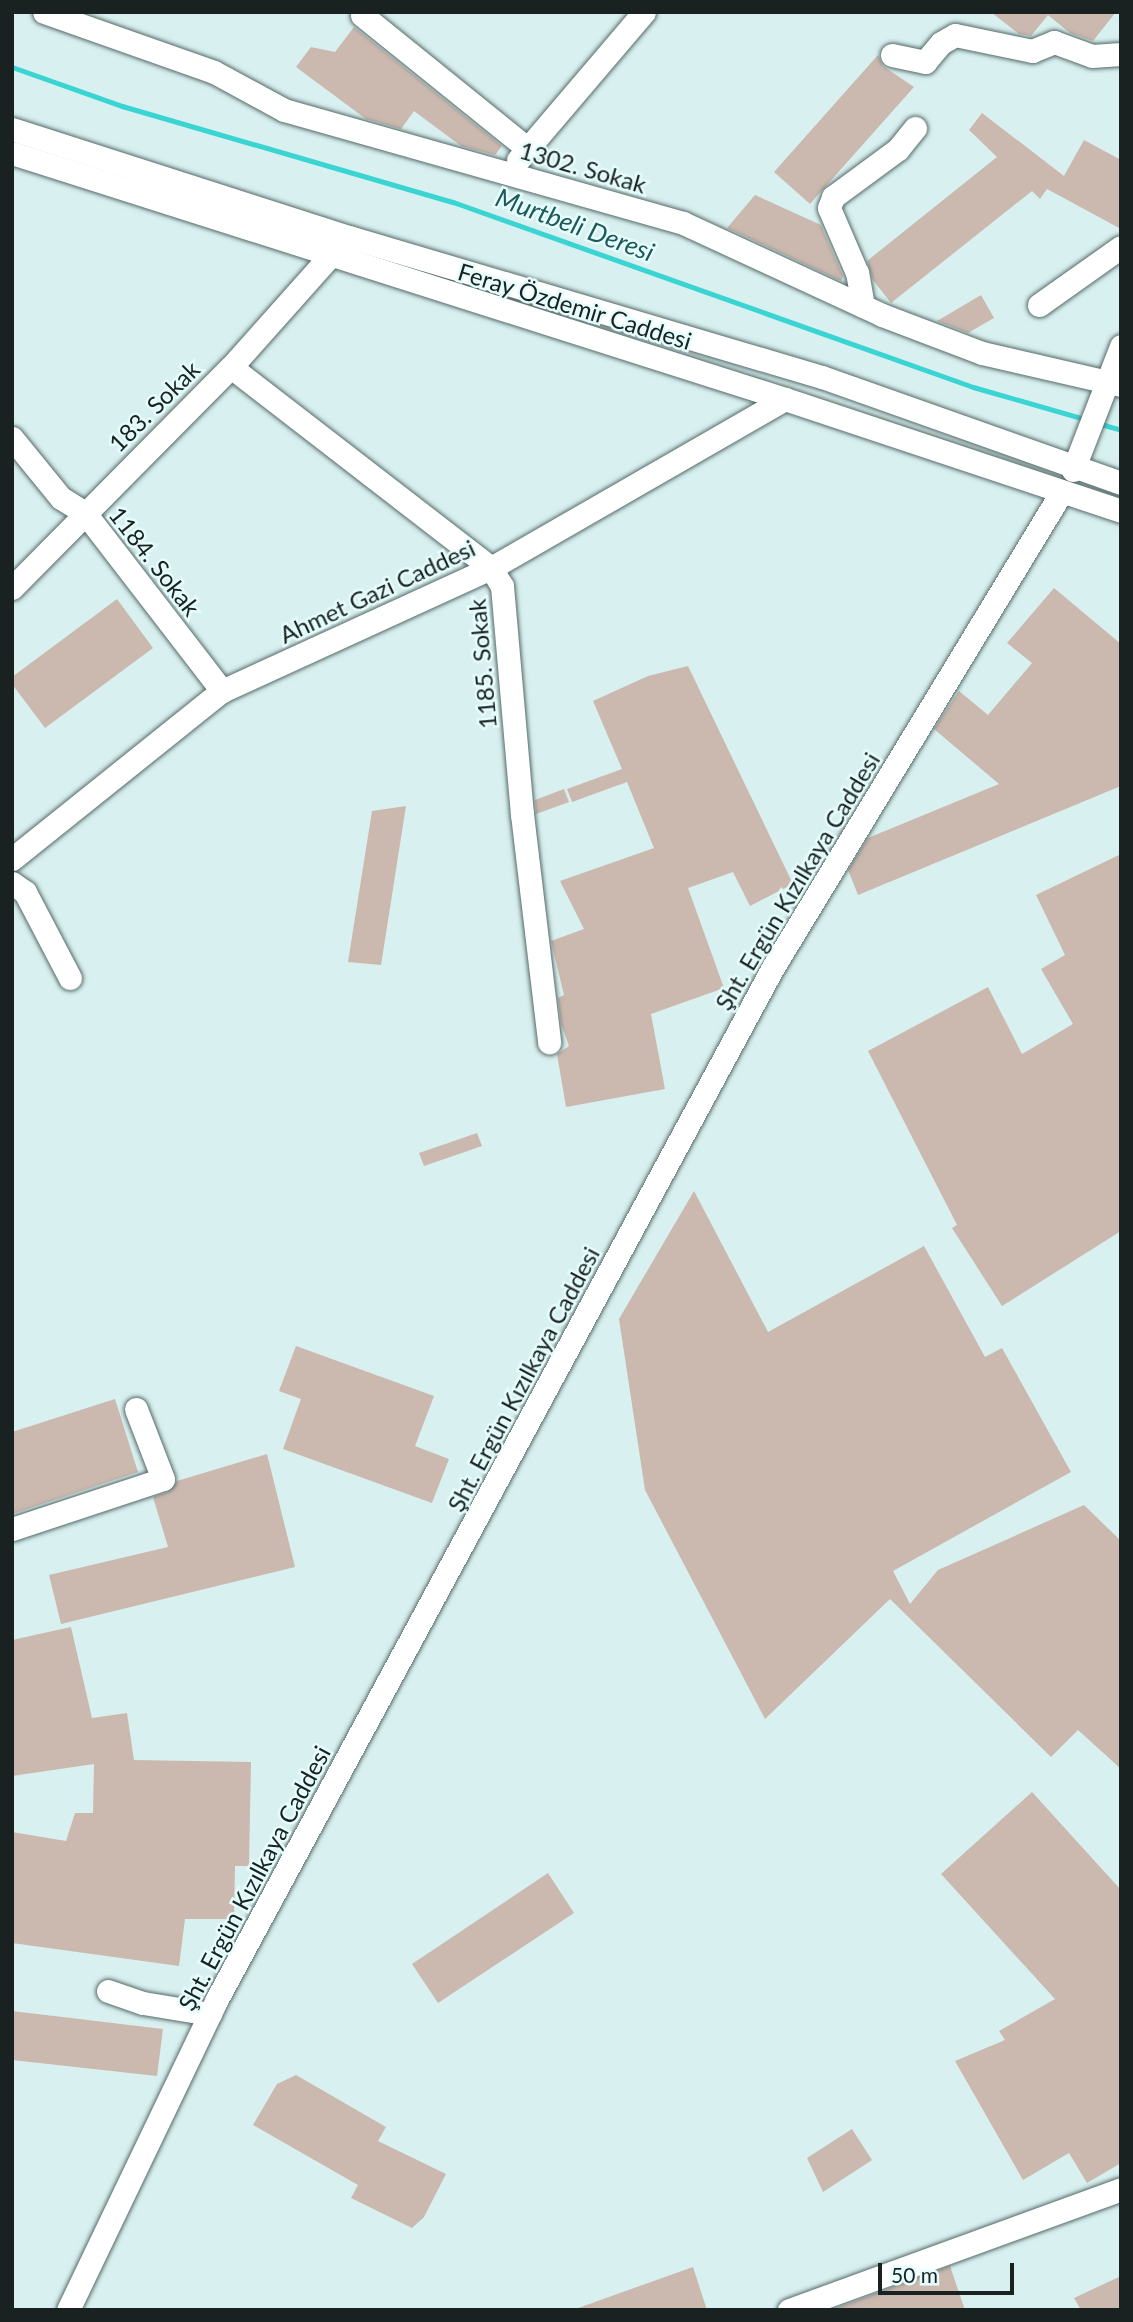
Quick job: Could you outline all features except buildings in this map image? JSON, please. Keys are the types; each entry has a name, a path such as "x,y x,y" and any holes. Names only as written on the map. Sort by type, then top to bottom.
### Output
{"street":[{"name":"1302. Sokak","path":"44,12 214,72 284,110 683,223 863,306 982,353 1113,382"},
{"path":"508,173 644,12"},
{"path":"362,15 527,148"},
{"path":"892,55 925,62 941,43 955,35 1032,51 1054,42 1092,56 1121,54"},
{"path":"863,306 857,273 829,208 833,197 898,149 915,128"},
{"path":"14,135 822,377 1073,470 1121,483"},
{"name":"Feray Özdemir Caddesi","path":"12,153 329,257 785,399 1121,511"},
{"path":"1039,305 1121,247"},
{"name":"183. Sokak","path":"12,588 231,367 329,257"},
{"path":"1073,470 1097,406 1113,382 1121,346"},
{"name":"1185. Sokak","path":"231,367 491,568 502,586 549,1042"},
{"name":"Ahmet Gazi Caddesi","path":"12,859 222,691 491,568 785,399"},
{"name":"1184. Sokak","path":"12,438 61,498 85,513 222,691"},
{"name":"Şht. Ergün Kızılkaya Caddesi","path":"68,2310 210,2014 772,969 1061,493"},
{"path":"12,883 25,892 70,978"},
{"path":"12,1529 163,1479 136,1409"},
{"path":"108,1991 143,2003 210,2014"},
{"path":"789,2310 1121,2189"}],"waterway":[{"name":"Murtbeli Deresi","path":"12,67 122,106 453,202 973,387 1088,420"},
{"name":"Murtbeli Deresi","path":"1097,423 1121,430"}]}
